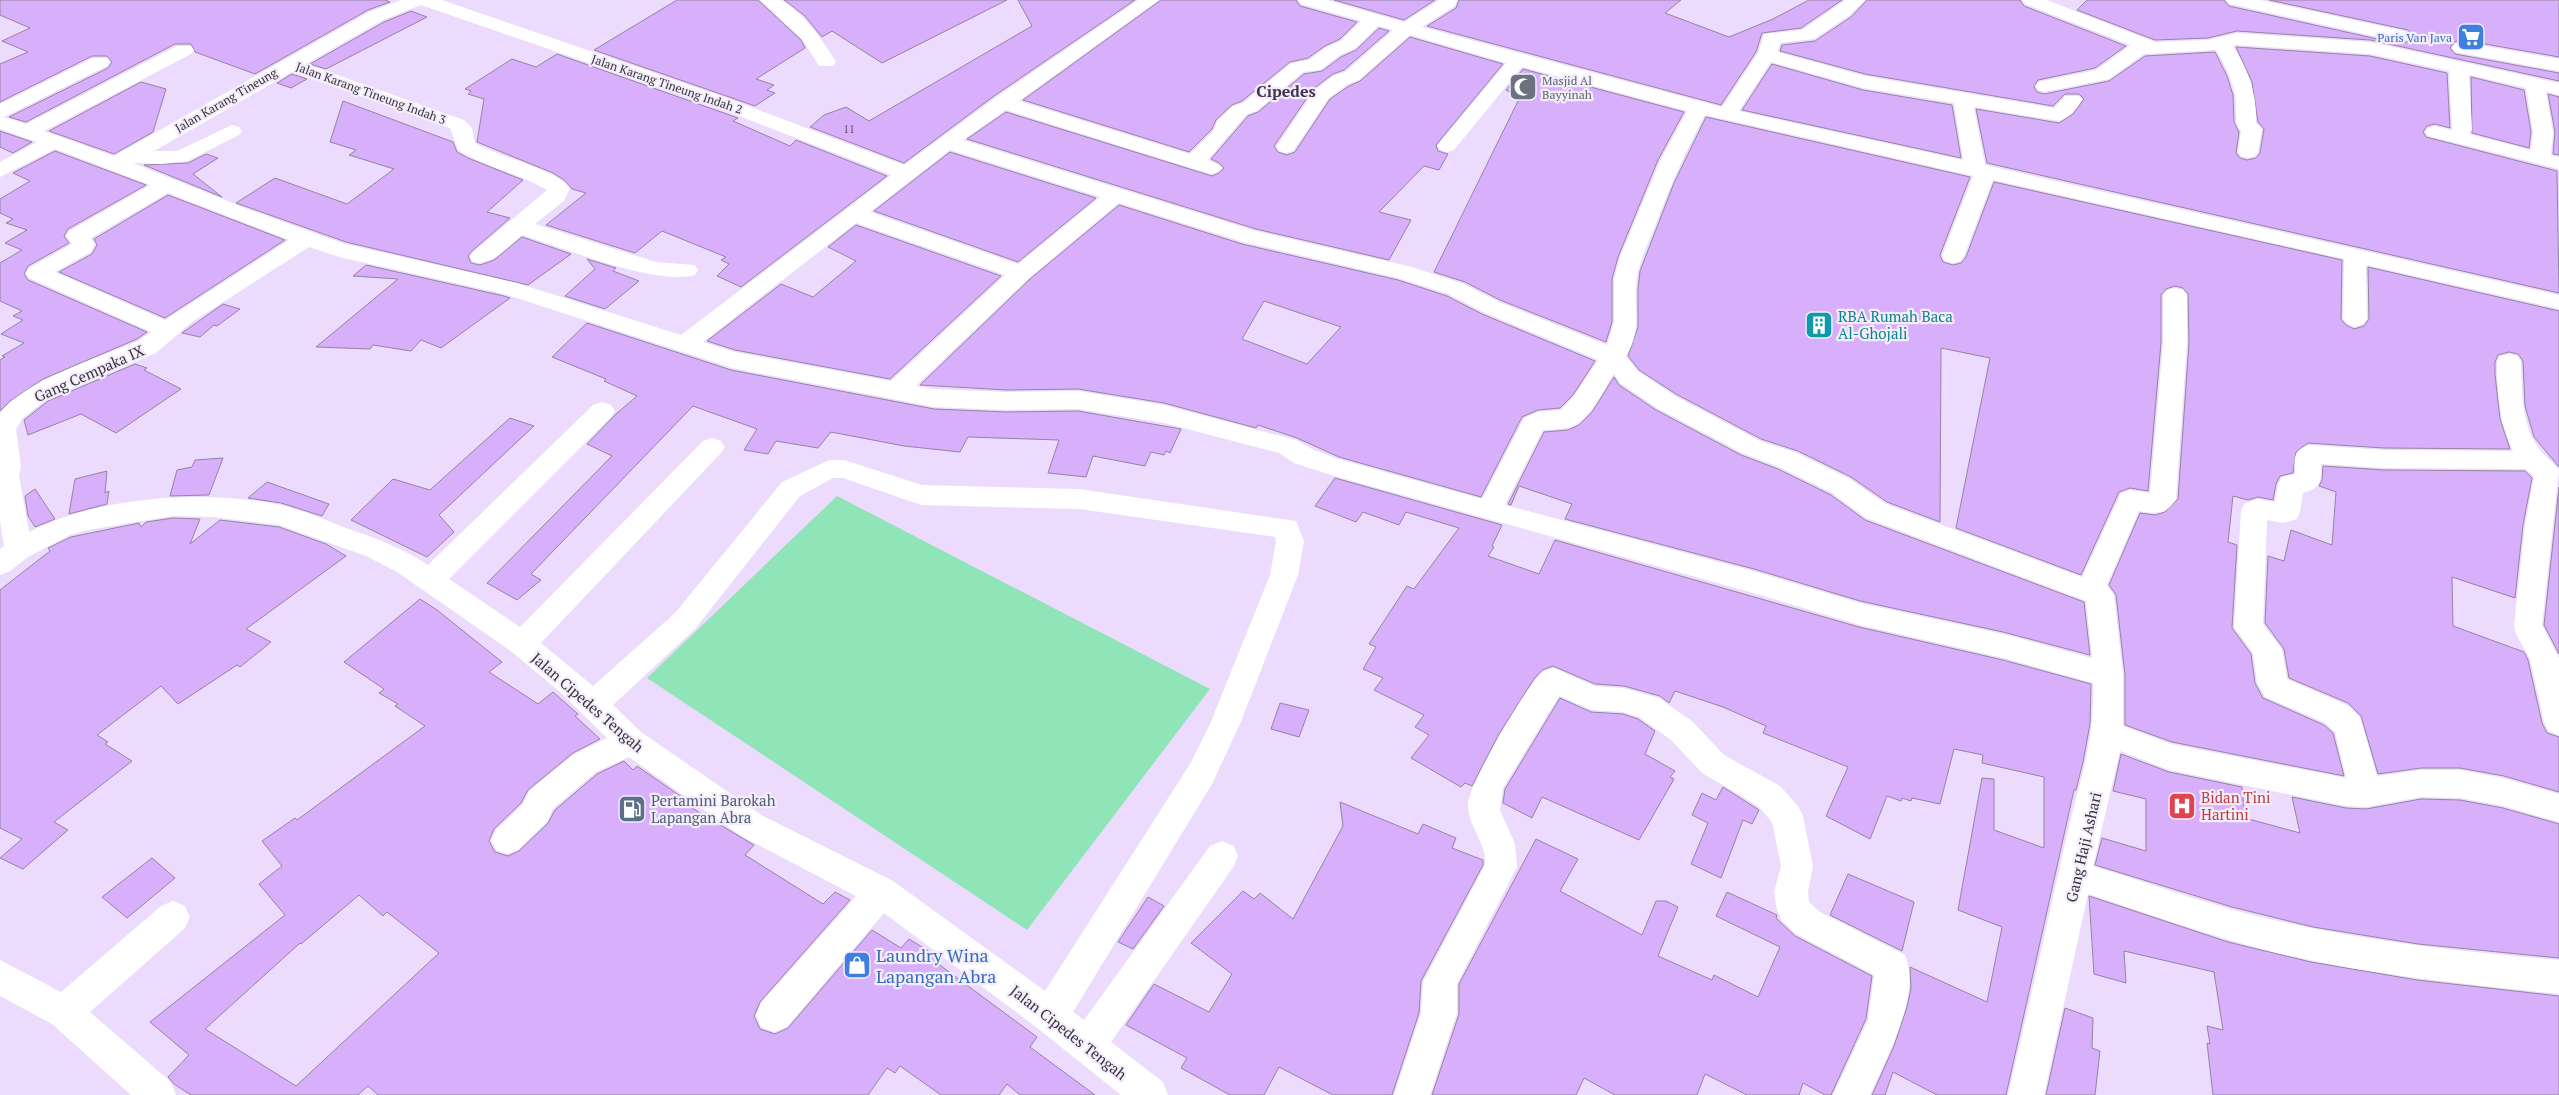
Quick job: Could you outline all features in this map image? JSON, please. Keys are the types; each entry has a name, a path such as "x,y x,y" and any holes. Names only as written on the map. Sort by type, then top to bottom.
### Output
{"street":[{"name":"Jalan Karang Tineung","path":"124,159 376,16 418,0"},
{"name":"Jalan Karang Tineung Indah 2","path":"424,0 723,103 908,174"},
{"path":"770,0 805,28 820,48 826,62"},
{"path":"686,344 947,142 1150,0"},
{"path":"1307,0 1518,60 1699,108 2559,302"},
{"path":"1726,114 1767,55 1772,38 1808,35 1843,12 1856,0"},
{"path":"2031,0 2151,46"},
{"path":"2235,0 2416,39"},
{"path":"1286,147 1311,109 1333,84 1340,78 1352,76 1406,28 1449,2"},
{"path":"1002,102 1202,165 1224,131 1224,125 1240,110 1250,107 1298,67 1314,66 1333,51 1348,45 1374,19"},
{"path":"2045,86 2102,74 2138,49 2151,46 2222,43 2237,39 2366,48 2459,66 2559,89"},
{"path":"2222,43 2238,70 2247,98 2246,125 2252,129 2248,152"},
{"path":"2443,44 2559,65"},
{"path":"27,132 184,50"},
{"path":"1767,55 1863,82 1964,100 2059,114 2072,100"},
{"path":"1447,146 1518,60"},
{"path":"0,112 100,62"},
{"name":"Jalan Karang Tineung Indah 3","path":"289,64 457,124 462,128 462,141 465,146 480,156 546,180 559,188 556,196 481,257"},
{"path":"2459,66 2462,130"},
{"path":"2435,132 2550,160 2543,132 2535,83"},
{"path":"1953,256 1980,171 1964,100"},
{"path":"1489,511 1533,424 1538,421 1563,420 1570,416 1583,402 1618,349 1626,322 1625,279 1631,258 1670,161 1699,108"},
{"path":"0,122 54,141 124,159 181,158 232,131"},
{"path":"0,171 54,141"},
{"path":"947,142 1251,237 1404,272 1456,289 1491,307 1613,357 1629,377 1666,402 1751,447 1788,460 1841,486 1876,511 1893,519 2100,595"},
{"path":"1155,172 1172,156"},
{"path":"124,159 166,185 357,255 509,288 732,360 934,398 1007,401 1078,400 1164,414 1287,446 1303,456 1332,466 1489,511 1744,579 1860,614 2003,646 2108,675"},
{"path":"166,185 77,236 84,244 83,247 38,273 168,330"},
{"path":"896,391 1021,273 1114,194"},
{"path":"856,214 1021,273"},
{"path":"518,226 654,269 687,270"},
{"name":"Gang Cempaka IX","path":"8,543 6,475 8,466 3,429 14,412 38,394 147,347 184,317 307,238"},
{"path":"2355,255 2355,319"},
{"name":"Gang Haji Ashari","path":"2026,1095 2083,838 2102,768 2107,733 2108,675 2100,595 2093,588 2093,584 2130,500 2157,504 2163,499 2164,463 2175,343 2175,295"},
{"path":"2509,362 2510,399 2514,423 2546,471 2528,625 2530,634 2544,657 2559,722"},
{"path":"429,582 602,411"},
{"path":"522,644 712,447"},
{"path":"2366,793 2349,726 2336,714 2276,688 2272,683 2267,650 2248,627 2254,510 2258,508 2287,512 2291,484 2304,484 2310,480 2307,456 2309,454 2546,471"},
{"path":"592,705 685,621 790,489 829,469 844,469 921,495 1079,499 1286,528 1290,541 1284,575 1225,724 1201,774 1065,993 1049,1015"},
{"name":"Jalan Cipedes Tengah","path":"8,543 88,520 173,506 212,507 281,515 376,549 407,566 522,644 570,682 630,741 752,826 881,892 1049,1015 1150,1095"},
{"path":"1412,1095 1439,1014 1440,982 1501,867 1503,859 1494,830 1484,810 1484,798 1492,777 1554,680 1592,698 1623,700 1648,707 1682,731 1713,764 1769,796 1787,816 1796,866 1791,892 1794,910 1808,923 1893,967 1885,1022 1851,1095"},
{"path":"2107,733 2169,756 2239,772 2346,792 2366,793 2445,783 2501,792 2559,808"},
{"path":"507,840 536,812 540,801 585,763 603,756 630,741"},
{"path":"1087,1046 1222,856"},
{"path":"2076,876 2276,937 2362,955 2419,964 2559,977"},
{"path":"774,1015 881,892"},
{"path":"64,1012 173,917"},
{"path":"0,977 64,1012 158,1095"}],"green space":[{"path":"837,496 1210,689 1027,930 647,678"}],"building":[{"path":"0,0 385,0 390,2 368,10 255,74 195,52 191,44 175,44 26,122 9,117 108,68 112,62 107,56 92,56 0,102 0,64 28,52 2,41 30,28 0,15"},
{"path":"677,0 758,0 801,40 805,48 756,79 774,85 767,90 775,93 755,106 594,50"},
{"path":"784,0 1007,0 882,63 832,31 822,37 805,16"},
{"path":"1018,0 1135,0 994,96 904,163 810,127 824,115 846,107 869,121 1032,26"},
{"path":"1161,0 1296,0 1300,6 1357,22 1340,39 1325,46 1308,58 1290,62 1242,101 1232,105 1216,120 1212,129 1189,152 1023,100"},
{"path":"1334,0 1435,0 1404,20"},
{"path":"1459,0 1681,0 1665,13 1729,37 1773,19 1809,0 1842,0 1801,28 1762,33 1756,52 1721,105 1427,26 1456,8"},
{"path":"1867,0 2020,0 2024,6 2126,46 2095,68 2038,80 2034,87 2037,92 2044,94 2109,81 2145,56 2215,52 2227,76 2233,95 2234,122 2239,132 2236,153 2240,158 2247,160 2256,158 2260,153 2264,129 2258,122 2252,82 2236,47 2370,56 2447,73 2450,128 2435,124 2427,126 2423,132 2426,137 2557,171 2559,293 1987,163 1976,109 2059,123 2073,114 2084,99 2079,94 2065,94 2053,106 1865,74 1780,51 1782,45 1815,41 1851,17"},
{"path":"2087,0 2224,0 2229,6 2400,44 2409,41 2411,35 2408,30 2269,0 2559,0 2559,57 2462,40 2454,42 2450,48 2455,54 2559,73 2559,81 2370,40 2237,31 2208,38 2155,40 2077,10"},
{"path":"411,11 427,17 326,69 310,64 384,22"},
{"path":"1379,28 1389,31 1344,70 1333,74 1313,89 1274,146 1278,152 1287,155 1295,152 1330,99 1360,81 1410,37 1503,64 1436,145 1438,151 1448,154 1439,170 1424,166 1379,212 1411,220 1389,260 1256,229 967,139 1006,112 1212,176 1224,168 1211,159 1248,116 1258,112 1304,74 1322,71 1341,57 1356,50"},
{"path":"557,54 738,118 733,121 790,146 796,140 887,176 741,287 717,276 729,264 721,260 726,257 662,231 635,253 546,225 586,193 572,189 564,180 553,173 477,142 484,99 468,94 471,91 465,89 512,59 536,67"},
{"path":"1772,64 1863,90 1952,105 1961,158 1742,110"},
{"path":"1523,69 1684,112 1658,160 1618,257 1612,279 1612,322 1606,342 1500,300 1465,282 1434,272 1520,97 1506,90"},
{"path":"292,74 307,79 291,88 277,83"},
{"path":"2471,77 2524,90 2531,132 2529,148 2472,133"},
{"path":"141,82 166,89 153,132 114,154 49,131"},
{"path":"2548,94 2559,97 2559,155 2553,154 2555,132"},
{"path":"343,101 453,142 457,152 468,158 523,180 487,212 510,218 472,251 468,256 471,263 480,265 494,260 522,237 571,254 528,285 346,242 236,203 275,178 347,204 394,169 349,155 356,150 330,142"},
{"path":"1706,117 1970,177 1940,255 1943,262 1953,265 1961,263 1966,257 1994,182 2342,260 2341,319 2346,325 2354,329 2364,326 2369,319 2368,267 2559,311 2559,467 2534,437 2525,406 2523,361 2518,354 2509,352 2498,355 2495,362 2495,374 2500,419 2510,449 2384,448 2308,443 2296,452 2293,473 2280,476 2276,484 2273,500 2258,497 2248,500 2233,496 2228,542 2237,545 2232,628 2251,654 2255,683 2263,698 2324,725 2333,733 2344,776 2172,742 2125,725 2125,675 2116,595 2109,585 2140,513 2155,515 2165,512 2178,499 2189,343 2188,294 2183,288 2175,286 2166,289 2161,295 2161,343 2148,491 2130,488 2119,492 2081,575 1956,528 1990,358 1941,348 1940,522 1887,502 1851,477 1798,451 1761,439 1676,394 1639,370 1628,356 1638,327 1640,271 1674,183"},
{"path":"0,131 32,142 13,153 0,147"},
{"path":"55,151 146,185 68,229 64,236 69,243 28,266 24,274 28,280 147,332 137,339 43,379 10,401 0,411 0,360 5,357 2,356 24,343 1,334 23,320 13,316 22,311 0,301 0,263 22,250 5,243 27,230 6,223 13,219 0,213 0,199 30,181 13,173"},
{"path":"950,152 1096,198 1018,262 874,211"},
{"path":"206,154 218,158 193,174 222,197 144,165 188,163"},
{"path":"168,195 285,240 165,318 59,272 92,254 97,245 94,239"},
{"path":"1119,205 1242,244 1398,280 1447,296 1482,314 1595,361 1573,395 1560,408 1538,410 1522,417 1481,497 1339,457 1297,438 1258,425 1256,428 1164,403 1078,389 1007,390 920,385 1030,279","holes":["1264,301 1341,327 1307,364 1242,339"]},
{"path":"856,225 1001,276 890,379 735,350 707,341 781,284 813,297 856,261 828,247"},
{"path":"587,259 616,268 613,271 639,281 605,309 565,296 595,269"},
{"path":"366,265 510,298 441,348 421,340 411,351 373,345 370,349 316,347 398,279 353,276"},
{"path":"223,304 240,309 217,326 214,325 200,337 182,333"},
{"path":"587,323 731,370 934,409 1007,412 1078,411 1181,429 1170,453 1166,451 1164,455 1151,452 1145,466 1093,456 1086,477 1048,473 1059,440 968,437 960,452 904,446 831,432 818,448 776,441 768,454 744,450 757,429 693,406 531,574 541,580 517,600 487,583 612,456 587,444 616,414 637,396 604,381 606,379 552,357"},
{"path":"135,364 147,368 144,370 181,389 116,433 81,414 28,435 24,420 48,401"},
{"path":"1614,377 1619,385 1656,410 1741,455 1778,469 1831,495 1865,520 2084,602 2090,655 2003,632 1860,601 1754,569 1565,519 1572,504 1519,486 1511,505 1508,504 1544,432 1568,430 1579,425 1592,412"},
{"path":"510,418 534,426 439,515 454,532 427,557 351,520 393,479 430,490"},
{"path":"223,458 209,495 170,496 177,470 192,467 195,460"},
{"path":"2323,466 2384,470 2525,471 2532,478 2523,525 2515,598 2452,577 2453,626 2524,652 2528,660 2542,723 2547,733 2559,737 2559,792 2504,776 2460,768 2421,768 2378,774 2361,716 2348,703 2289,678 2284,649 2265,623 2268,556 2284,561 2291,530 2332,545 2336,492 2319,486 2322,480"},
{"path":"107,471 105,493 109,491 107,504 69,514 75,479"},
{"path":"1335,478 1502,525 1492,546 1494,547 1488,556 1539,574 1555,540 1859,627 2003,660 2091,684 2090,724 2083,762 2076,790 2074,790 2006,1095 1937,1095 1893,1072 1885,1095 1872,1095 1894,1046 1907,1007 1911,988 1910,967 1987,1002 2002,927 1958,910 1982,778 1994,779 1994,830 2044,848 2044,777 1982,763 1983,755 1954,749 1940,804 1912,798 1911,801 1902,798 1901,801 1887,796 1870,839 1826,816 1848,767 1763,733 1766,726 1723,707 1675,691 1669,703 1660,696 1624,686 1595,684 1553,666 1542,670 1534,679 1499,734 1472,786 1465,783 1461,787 1411,758 1429,735 1415,727 1424,715 1374,690 1383,678 1363,669 1376,647 1369,644 1407,586 1414,589 1459,528 1406,512 1399,525 1363,512 1356,522 1315,506"},
{"path":"267,482 329,504 322,516 281,503 248,498"},
{"path":"2559,487 2559,654 2544,625"},
{"path":"35,489 55,519 35,527 28,516 25,496"},
{"path":"173,518 200,519 190,544 220,520 279,527 326,544 346,556 246,629 271,642 240,667 237,665 178,704 161,686 97,735 108,742 105,744 132,761 54,822 68,830 23,869 0,858 22,839 0,828 0,590 50,551 48,548 71,537 139,523 141,527 146,522"},
{"path":"420,599 437,610 502,662 489,672 538,704 553,692 578,714 575,716 600,739 573,753 528,790 521,803 494,829 489,841 495,852 508,856 519,851 548,823 555,810 597,774 624,761 633,770 637,766 689,802 687,805 754,845 745,855 823,904 835,892 850,900 760,1002 754,1016 760,1029 775,1034 788,1028 872,930 901,948 909,939 940,958 937,963 1037,1037 1030,1047 1095,1095 1020,1095 1007,1084 999,1095 941,1095 900,1066 895,1073 887,1068 868,1095 378,1095 368,1086 358,1095 191,1095 174,1084 168,1077 189,1055 150,1022 285,915 259,884 282,866 262,841 295,818 297,820 425,726 395,706 398,704 379,693 384,689 344,662","holes":["359,895 383,916 387,912 439,953 296,1086 205,1029 300,943"]},
{"path":"1560,698 1591,712 1623,714 1638,719 1655,731 1645,754 1675,771 1670,777 1674,779 1639,840 1542,797 1532,818 1503,803 1505,789"},
{"path":"1280,703 1309,710 1299,737 1271,729"},
{"path":"2121,754 2169,772 2242,787 2245,818 2300,833 2292,797 2346,808 2366,809 2421,799 2460,800 2503,808 2559,824 2559,958 2418,944 2313,927 2232,907 2095,865 2102,838 2146,851 2146,799 2113,791"},
{"path":"1723,787 1759,810 1752,824 1743,820 1721,878 1691,864 1708,823 1692,815 1702,793 1716,800"},
{"path":"1340,802 1418,834 1423,824 1456,838 1452,848 1483,860 1483,865 1421,981 1419,1013 1392,1095 1333,1095 1279,1067 1264,1095 1230,1095 1181,1068 1187,1058 1126,1025 1154,984 1209,1012 1232,974 1191,943 1243,891 1254,899 1260,893 1293,919 1343,826"},
{"path":"1536,839 1578,859 1560,891 1642,935 1656,901 1666,901 1678,907 1658,956 1712,980 1714,975 1758,997 1780,947 1716,916 1727,892 1777,915 1776,918 1795,936 1872,976 1866,1019 1831,1095 1825,1095 1803,1083 1799,1095 1747,1095 1705,1074 1697,1095 1615,1095 1584,1078 1576,1095 1432,1095 1459,1014 1459,984"},
{"path":"152,858 175,878 127,918 102,897"},
{"path":"1848,874 1914,902 1902,951 1830,915"},
{"path":"2089,896 2228,942 2311,962 2417,980 2559,996 2559,1095 2213,1095 2207,1026 2223,1030 2214,972 2124,951 2126,983 2094,974"},
{"path":"1148,897 1164,906 1133,949 1118,942"},
{"path":"2065,1008 2093,1018 2092,1048 2100,1051 2095,1095 2046,1095"}],"place":[{"name":"Paris Van Java","path":"2471,37"},
{"name":"Masjid Al Bayyinah","path":"1523,87"},
{"name":"RBA Rumah Baca Al-Ghojali","path":"1819,325"},
{"name":"Bidan Tini Hartini","path":"2182,806"},
{"name":"Pertamini Barokah Lapangan Abra","path":"632,809"},
{"name":"Laundry Wina Lapangan Abra","path":"857,965"}],"district":[{"name":"Cipedes","path":"1286,91"}]}
